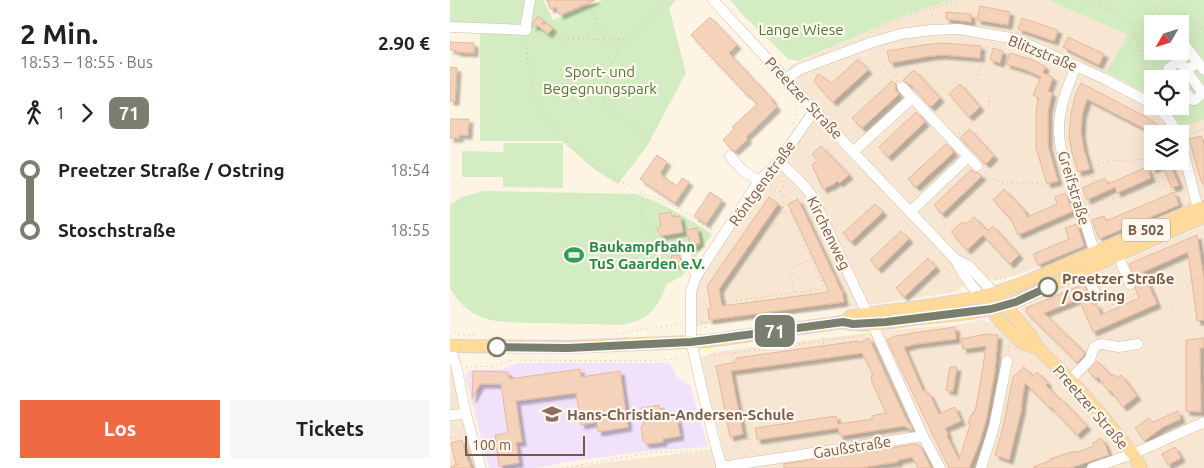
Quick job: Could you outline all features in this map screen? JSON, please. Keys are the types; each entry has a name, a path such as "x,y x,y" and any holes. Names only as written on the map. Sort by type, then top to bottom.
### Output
{"main road":[{"name":"B 502","path":"867,313 953,315 1005,306 1118,256 1202,215"},
{"name":"B 502","path":"450,348 568,348 691,342 843,322 851,316 980,296 995,286 1016,286 1095,252 1202,215"},
{"name":"Preetzer Straße","path":"995,286 1005,306 1031,336 1038,348 1101,414 1133,454 1141,468"},
{"name":"Preetzer Straße","path":"980,296 1000,321 1022,343 1038,348"}],"street":[{"path":"450,27 526,30 530,0"},
{"name":"Preetzer Straße","path":"714,0 786,80 955,260 980,296"},
{"name":"Blitzstraße","path":"786,80 800,69 873,42 901,34 959,29 1016,39 1105,79 1144,99"},
{"path":"1186,70 1201,66 1190,52"},
{"name":"Greifstraße","path":"1076,66 1061,110 1059,126 1060,143 1095,252"},
{"path":"1189,73 1199,82 1203,92 1192,100 1189,97"},
{"path":"1199,82 1204,75"},
{"path":"902,87 978,166"},
{"name":"Preetzer Straße","path":"853,152 912,98"},
{"name":"Röntgenstraße","path":"722,467 691,342 691,292 697,275 760,181 779,160 816,111"},
{"name":"Blitzstraße","path":"1165,115 1174,125"},
{"path":"730,156 742,170 760,181"},
{"path":"910,212 968,157"},
{"name":"Kirchenweg","path":"779,160 813,198 923,436 940,468"},
{"name":"Blitzstraße","path":"1189,170 1191,184 1202,215"},
{"path":"660,250 683,246 689,264 697,275"},
{"path":"1118,256 1130,284"},
{"name":"Preetzer Straße","path":"955,260 969,266 983,280 995,286"},
{"path":"1085,270 1097,298"},
{"path":"1070,380 1090,359 1094,347 1102,344 1119,347 1138,344"},
{"path":"450,348 456,365 466,414 481,468"},
{"path":"981,468 994,427 1007,360"},
{"path":"450,415 466,414"},
{"path":"1092,468 1133,454 1204,422"},
{"name":"Gaußstraße","path":"722,467 923,436"}],"path":[{"path":"588,0 605,40"},
{"path":"654,143 610,110 604,98 612,64 627,39 646,23 663,0"},
{"path":"931,30 931,17 934,8 962,0"},
{"path":"1086,0 1109,10 1130,24 1134,37 1142,51 1140,58 1146,70"},
{"path":"1101,0 1109,10"},
{"path":"1105,79 1163,0"},
{"path":"1171,0 1204,32"},
{"path":"627,39 565,39 554,38 543,31 526,30 528,65 538,107 551,126 573,148 598,168 642,193 655,197 689,215 722,238"},
{"path":"953,140 989,106 990,98 978,79 978,72 985,61 990,34"},
{"path":"565,39 566,45"},
{"path":"610,40 618,54"},
{"path":"873,42 883,64 902,87"},
{"path":"697,45 725,75"},
{"path":"1051,82 1056,83"},
{"path":"602,85 606,87"},
{"path":"795,138 792,126 798,110 797,103"},
{"path":"1189,133 1204,129"},
{"path":"978,166 996,180 1011,184 1035,183 1047,185 1090,176 1099,165 1107,161 1146,159 1158,180 1170,191 1191,184"},
{"path":"1090,176 1093,181"},
{"path":"781,177 771,186 784,196 783,213"},
{"path":"1079,205 1128,194 1158,180"},
{"path":"1143,183 1145,187"},
{"path":"780,192 781,188 789,188 790,193 784,196"},
{"path":"1126,190 1128,194"},
{"path":"642,193 642,223 652,233 660,250"},
{"path":"727,306 724,287 775,212 791,213 826,292"},
{"path":"794,292 791,276 794,266 812,260"},
{"path":"983,280 991,279 995,286"},
{"path":"1174,314 1171,304 1187,290 1192,280 1204,279"},
{"path":"1097,298 1102,310 1135,295 1130,284"},
{"path":"726,302 824,288"},
{"path":"612,336 682,322 708,322 828,307 867,313"},
{"path":"736,374 826,362 821,324"},
{"path":"450,329 457,335 485,335"},
{"path":"1007,360 1009,343 1016,336"},
{"path":"731,353 752,462"},
{"path":"450,438 472,434"},
{"path":"562,468 656,452 717,449"}],"shaded area":[{"path":"954,0 1048,0 1128,35 1107,72 1144,92 1144,115 1173,115 1181,125 1144,125 1144,170 1189,170 1189,125 1186,125 1204,120 1204,201 1183,206 1018,275 996,280 983,280 961,287 956,292 697,326 691,291 697,275 816,111 786,79 791,65 886,22"},
{"path":"1204,225 1204,468 728,468 700,359 715,352 890,330 957,325 981,320 994,323 1021,314 1021,308"},
{"path":"450,354 481,468 450,468"},
{"name":"Hans-Christian-Andersen-Schule","path":"518,363 670,363 677,377 690,385 708,447 655,450 571,461 536,468 489,468 465,375 472,370 502,369"},
{"path":"717,449 721,468 562,468"}],"green space":[{"name":"Sport- und Begegnungspark","path":"450,0 543,0 553,20 603,0 676,0 669,8 686,73 647,146 618,184 595,170 562,141 480,141 480,33 450,32"},
{"name":"Lange Wiese","path":"730,0 954,0 886,22 798,61 788,59"},
{"path":"1048,0 1204,0 1204,120 1181,125 1173,115 1189,115 1189,70 1144,70 1144,92 1106,72 1128,35"},
{"path":"504,143 563,143 563,188 503,187 503,177 462,177 462,151 503,152"},
{"name":"Baukampfbahn TuS Gaarden e.V.","path":"483,191 636,194 675,211 712,234 682,276 667,284 655,307 645,317 638,320 620,325 489,320 469,310 460,302 450,288 450,205 462,197"}],"building":[{"path":"547,0 595,0 560,15 556,7 550,9"},
{"path":"980,6 1010,12 1008,25 977,20"},
{"path":"946,12 971,14 971,22 946,19"},
{"path":"538,16 545,22 541,24 548,24 553,28 548,34 537,25 533,27 533,23"},
{"path":"710,17 737,45 729,53 773,100 777,107 746,137 748,139 735,151 723,140 734,129 732,127 757,104 691,35"},
{"path":"1022,18 1058,30 1054,41 1018,29"},
{"path":"1068,37 1104,54 1099,65 1063,47"},
{"path":"450,42 474,43 474,53 450,50"},
{"path":"942,43 981,46 980,58 943,55 890,63 887,51"},
{"path":"993,48 1003,51 1000,63 990,60"},
{"path":"1010,53 1045,66 1043,73 1053,77 1048,91 1052,93 1048,111 1048,146 1058,181 1047,184 1036,148 1036,109 1039,98 1033,95 1041,77 1006,64"},
{"path":"858,59 868,70 833,102 814,81 818,74 832,83"},
{"path":"450,67 457,68 455,101 450,101"},
{"path":"914,70 940,98 931,107 910,84 903,80"},
{"path":"892,81 896,84 895,89 899,94 862,128 852,118"},
{"path":"1081,83 1150,119 1157,125 1144,125 1144,129 1087,99 1082,115 1081,133 1090,169 1078,172 1069,135 1071,113 1076,93"},
{"path":"960,84 980,107 969,117 949,94"},
{"path":"916,112 925,122 888,157 879,147"},
{"path":"450,119 469,119 468,135 450,138"},
{"path":"969,129 994,156 986,164 960,138"},
{"path":"1201,136 1204,145 1204,184 1202,184 1189,139"},
{"path":"946,144 954,152 916,187 908,179"},
{"path":"821,146 849,175 839,183 837,181 823,189 812,165 817,160 812,154"},
{"path":"657,155 667,162 660,173 662,176 677,186 682,178 689,182 675,203 640,179"},
{"path":"1144,168 1144,170 1148,170 1151,178 1117,193 1115,187 1087,200 1082,188 1105,178 1108,184"},
{"path":"971,170 982,176 942,214 934,205"},
{"path":"1164,170 1172,170 1179,185 1172,188"},
{"path":"1004,189 1024,210 1027,217 1057,204 1055,197 1065,193 1073,211 1018,235 1011,219 993,200"},
{"path":"710,192 722,200 706,224 694,216"},
{"path":"1174,192 1179,205 1099,239 1092,220 1104,216 1106,221"},
{"path":"769,197 778,204 719,289 722,306 829,292 788,204 798,199 842,290 844,302 709,320 708,309 711,308 707,286"},
{"path":"875,204 883,212 851,242 843,233"},
{"path":"671,212 672,217 680,216 683,232 661,236 657,229 661,225 659,214"},
{"path":"974,217 988,231 993,226 1019,255 1010,264 983,235 967,250 951,232 962,222 964,224 967,223"},
{"path":"1077,224 1084,246 1038,265 1033,254 1069,239 1065,228"},
{"path":"697,228 700,243 696,244 697,246 691,247 686,230"},
{"path":"901,231 909,239 878,269 870,260"},
{"path":"1197,235 1204,279 1204,320 1197,321 1188,252 1143,272 1157,304 1093,332 1079,299 1044,313 1085,353 1077,363 1026,312 1026,308 1084,284 1091,301 1097,305 1101,315 1139,298 1135,288 1137,285 1136,281 1129,264"},
{"path":"679,255 682,264 672,265 671,256"},
{"path":"928,258 936,267 904,297 896,288"},
{"path":"955,327 956,339 904,347 923,391 925,390 927,394 929,393 939,414 955,407 961,421 945,428 959,460 970,425 968,423 971,415 975,412 986,346 963,349 961,339 986,334 998,335 995,370 987,416 979,444 969,468 949,468 887,340 898,335"},
{"path":"869,338 913,431 904,426 840,436 838,428 757,440 755,428 836,416 838,424 872,419 872,416 886,413 871,380 873,375 862,353 731,371 743,434 730,437 716,366 736,362 736,358 858,341 859,343"},
{"path":"1204,338 1204,348 1200,348 1201,412 1186,411 1186,340"},
{"path":"1097,361 1112,376 1114,374 1117,378 1121,375 1137,396 1123,407 1098,377 1096,379 1088,371"},
{"path":"950,367 957,367 953,391 946,390"},
{"path":"1024,367 1033,376 1037,372 1048,383 1046,385 1087,426 1077,435 1025,383 1022,407 1009,460 995,455 1013,377"},
{"path":"580,369 581,377 620,371 628,427 598,432 597,422 581,425 576,393 516,401 522,442 516,442 519,463 499,466 495,435 508,433 501,384 480,384 472,399 473,371 508,372 509,379"},
{"path":"659,405 660,409 664,408 665,416 672,415 673,419 677,418 680,436 663,439 663,442 647,444 643,441 641,426 644,425 641,408"},
{"path":"1178,411 1181,419 1163,427 1144,441 1135,428 1149,418 1153,422"},
{"path":"1101,438 1109,455 1070,468 1033,467 1050,461 1050,459 1094,446 1093,443"},
{"path":"462,440 471,468 451,468 458,464 456,464 451,443"},
{"path":"917,444 920,446 931,468 918,468 912,457 898,460 898,462 858,468 784,468 784,464"},
{"path":"1175,447 1181,458 1168,465 1162,454"}],"bus line":[{"name":"71","path":"497,347 568,348 691,342 821,324 886,322 969,313 1005,306 1048,287"}],"place":[{"name":"Baukampfbahn TuS Gaarden e.V.","path":"574,255"},
{"name":"Preetzer Straße / Ostring","path":"1048,287"},
{"name":"Hans-Christian-Andersen-Schule","path":"552,414"}]}
